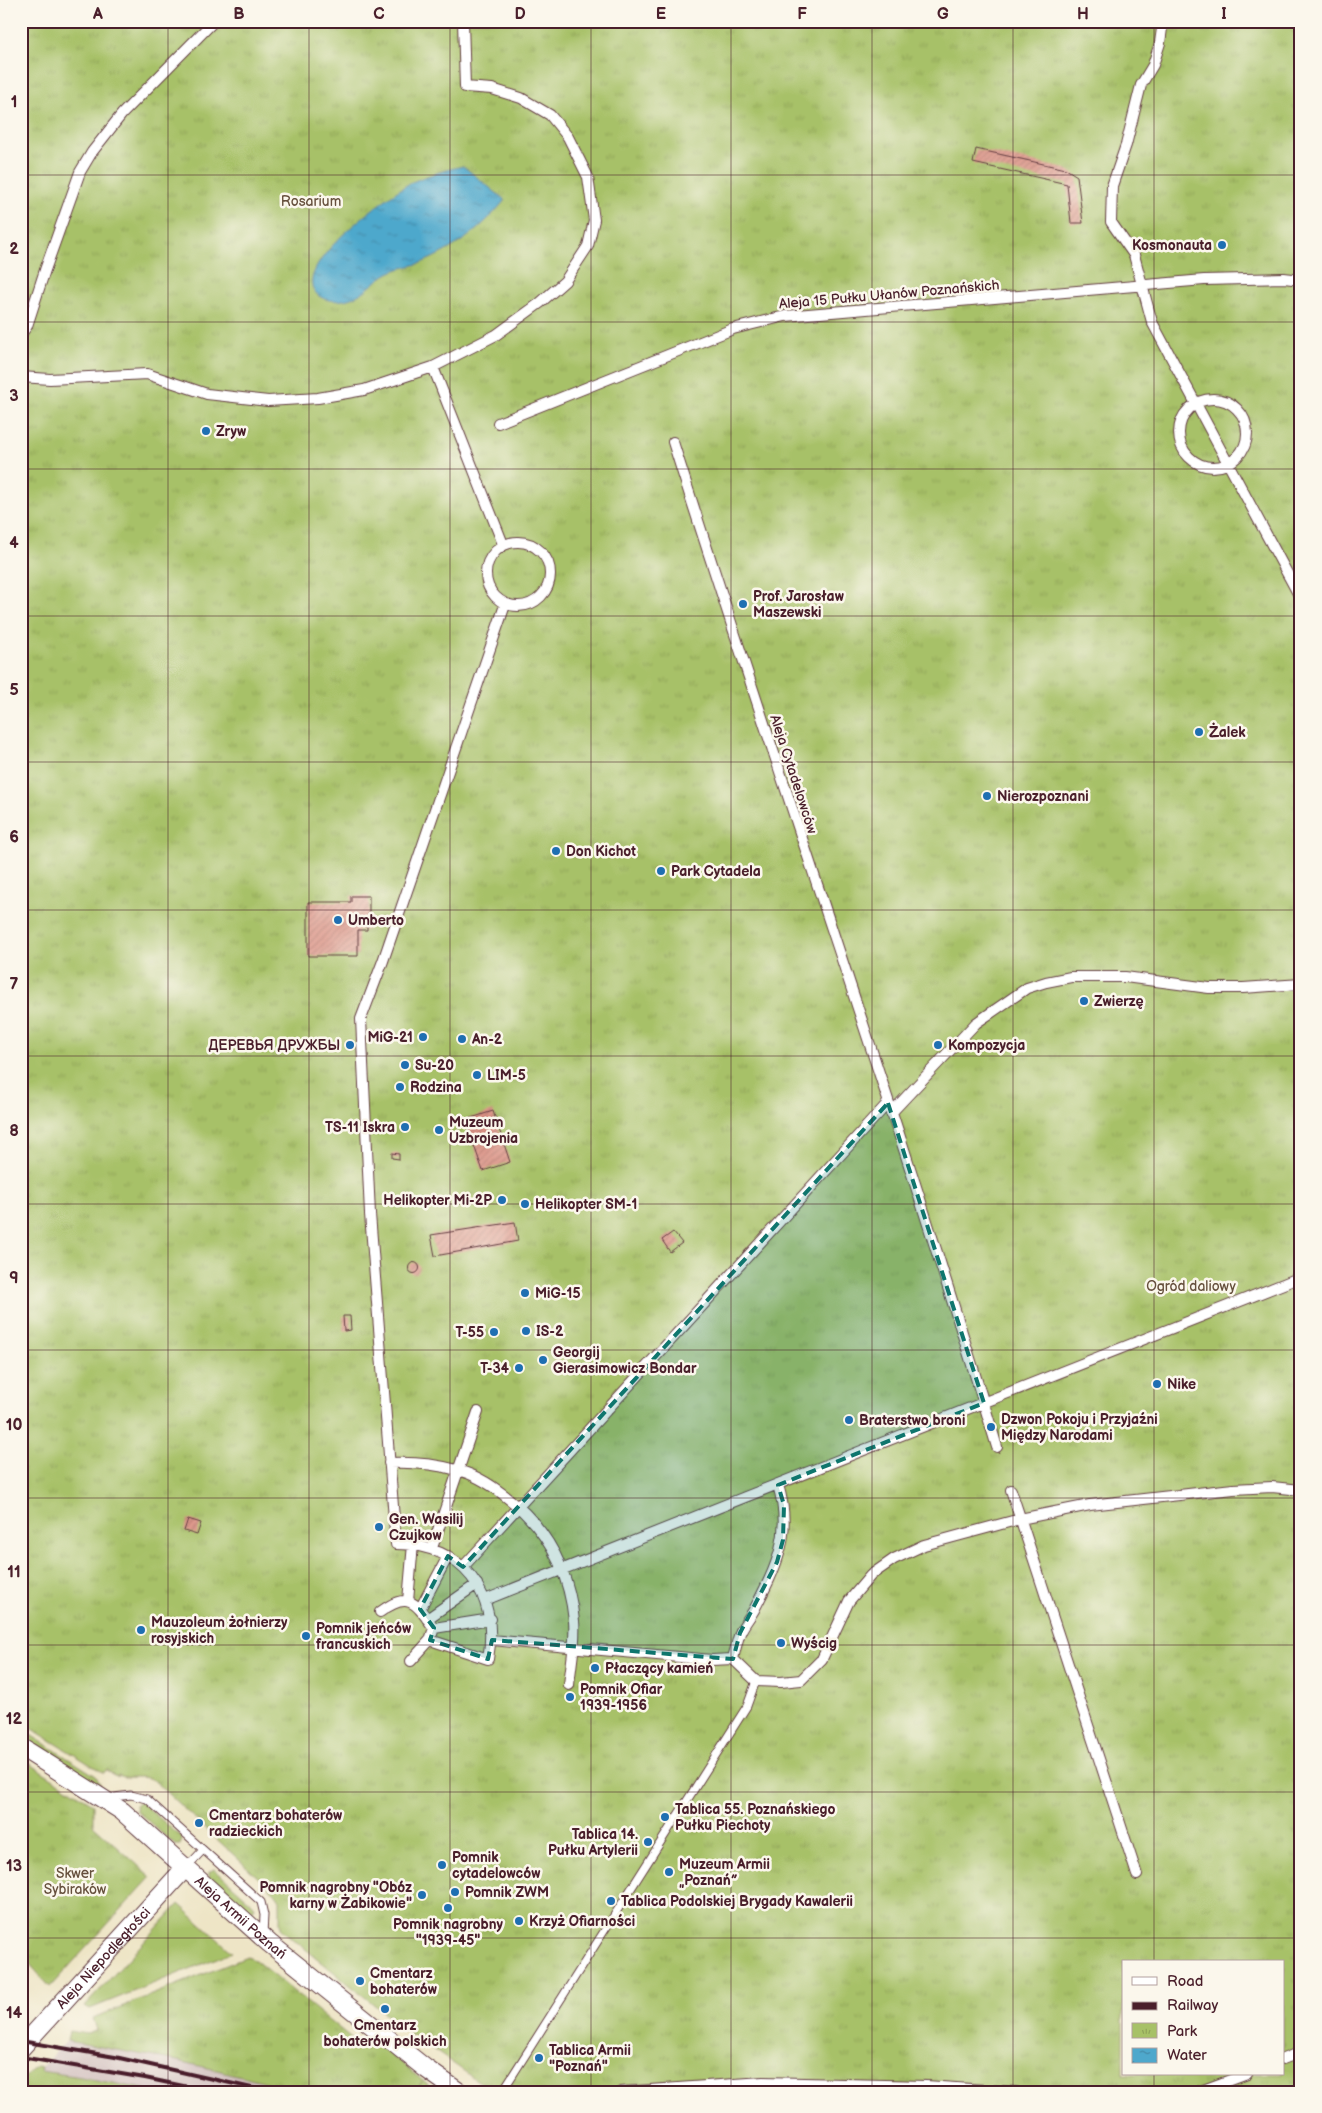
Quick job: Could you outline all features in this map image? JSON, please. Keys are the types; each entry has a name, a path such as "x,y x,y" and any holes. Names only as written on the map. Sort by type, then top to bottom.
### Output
{"street":[{"path":"21,334 27,326 80,172 92,152 122,114 214,21"},
{"path":"21,377 50,379 147,374 207,394 268,401 318,398 364,390 433,367 496,334 540,303 566,281 588,246 594,220 588,177 568,137 550,115 521,98 492,89 465,87 463,21"},
{"path":"1163,21 1160,43 1153,65 1141,85 1126,145 1112,186 1111,222 1134,255 1152,322 1301,599"},
{"name":"Aleja 15 Pułku Ułanów Poznańskich","path":"498,423 734,328 785,316 1204,280 1284,278 1301,280"},
{"path":"433,367 503,544"},
{"path":"1213,399 1230,404 1242,415 1247,431 1243,450 1229,464 1213,468 1198,464 1185,453 1179,438 1180,424 1186,412 1197,403 1213,399"},
{"name":"Aleja Cytadelowców","path":"673,442 997,1447"},
{"path":"521,541 538,547 548,562 550,579 542,597 525,606 505,605 490,593 485,575 489,557 503,544 521,541"},
{"path":"430,1640 488,1659 492,1640 491,1618 477,1584 463,1567 448,1556 432,1548 414,1544 396,1544 370,1214 361,1019 384,962 505,605"},
{"path":"463,1567 889,1108 976,1023 1027,988 1071,977 1125,977 1208,988 1243,988 1301,984"},
{"path":"485,1600 1301,1277"},
{"path":"432,1548 478,1412"},
{"path":"389,1463 411,1462 459,1470 479,1479 518,1506 537,1525 551,1544 563,1570 571,1599 574,1622 574,1646 569,1685"},
{"path":"733,1659 740,1633 777,1562 783,1540 784,1505 778,1484"},
{"path":"492,1640 712,1660 733,1659 756,1681 781,1682 801,1680 822,1659 849,1601 871,1575 894,1559 924,1545 1020,1519 1090,1505 1272,1486 1301,1490"},
{"path":"1010,1490 1137,1875"},
{"path":"408,1601 414,1544"},
{"path":"420,1609 448,1556"},
{"path":"427,1619 477,1584"},
{"path":"380,1612 395,1601 408,1601 420,1609 434,1628"},
{"path":"434,1628 491,1618"},
{"path":"411,1661 430,1640 434,1628"},
{"name":"Aleja Armii Poznań","path":"21,1747 103,1798 142,1826 262,1937 459,2092"},
{"name":"Aleja Niepodległości","path":"21,2048 186,1867"},
{"path":"1284,2060 1301,2052"},
{"path":"1198,2092 1242,2076"},
{"path":"621,2092 763,2082 926,2086 1016,2092"}],"lane":[{"path":"502,2092 747,1706 756,1681"},
{"path":"103,1798 115,1795 132,1795 147,1799 261,1902 264,1915 262,1937"},
{"path":"186,1867 203,1850"}],"highlighted area":[{"path":"888,1103 984,1403 778,1485 784,1505 783,1540 777,1562 740,1633 733,1659 492,1640 488,1659 430,1640 434,1628 420,1609 448,1556 463,1567"}],"shaded area":[{"path":"67,2041 183,2062 309,2092 159,2092 40,2071 41,2067"}],"green space":[{"name":"Park Cytadela","path":"21,21 1301,21 1301,2092 494,2092 408,2032 282,1930 280,1900 276,1894 153,1780 144,1777 118,1775 117,1777 106,1770 104,1773 21,1722"},
{"path":"21,1729 96,1776 101,1786 21,1737"},
{"name":"Skwer Sybiraków","path":"21,1758 93,1804 93,1825 151,1877 50,1987 21,1954"},
{"path":"141,1802 181,1837 180,1845 175,1845 137,1811 136,1805"},
{"path":"214,1869 253,1904 255,1907 252,1912 247,1912 209,1878 209,1872"},
{"path":"179,1904 232,1952 90,2009 85,2006"},
{"path":"247,1957 255,1960 366,2050 367,2034 423,2081 413,2092 308,2092 183,2062 67,2041 69,2031 88,2034 97,2030 93,2018"},
{"path":"36,2066 41,2067 40,2071 159,2092 21,2092 21,2082"},
{"path":"423,2081 436,2092 413,2092"}],"water":[{"path":"463,166 505,200 477,229 456,245 421,263 398,269 381,277 362,293 353,297 335,301 324,299 315,292 312,280 318,265 330,248 366,214 412,182"}],"building":[{"path":"976,149 1066,169 1077,176 1083,223 1071,223 1067,184 973,163"},
{"name":"Umberto","path":"351,896 369,896 367,930 358,930 358,956 308,956 308,902 351,902"},
{"path":"493,1111 510,1162 483,1171 465,1120"},
{"path":"392,1153 399,1154 399,1159 392,1158"},
{"path":"515,1222 518,1241 435,1256 431,1235"},
{"path":"673,1232 682,1243 670,1252 662,1240"},
{"path":"414,1262 420,1268 414,1274 408,1268"},
{"path":"343,1316 350,1316 351,1330 344,1331"},
{"path":"188,1519 201,1523 197,1535 184,1531"}],"railway":[{"path":"21,2041 115,2057 270,2092"},
{"path":"21,2057 145,2078 212,2092"}],"place":[{"name":"Kosmonauta","path":"1222,245"},
{"name":"Zryw","path":"206,431"},
{"name":"Prof. Jarosław Maszewski","path":"743,604"},
{"name":"Żalek","path":"1199,732"},
{"name":"Nierozpoznani","path":"987,796"},
{"name":"Don Kichot","path":"556,851"},
{"name":"Park Cytadela","path":"661,871"},
{"name":"Umberto","path":"338,920"},
{"name":"Zwierzę","path":"1084,1001"},
{"name":"MiG-21","path":"423,1037"},
{"name":"An-2","path":"462,1039"},
{"name":"ДЕРЕВЬЯ ДРУЖБЫ","path":"350,1045"},
{"name":"Kompozycja","path":"938,1045"},
{"name":"Su-20","path":"405,1065"},
{"name":"LIM-5","path":"477,1075"},
{"name":"Rodzina","path":"400,1087"},
{"name":"TS-11 Iskra","path":"405,1127"},
{"name":"Muzeum Uzbrojenia","path":"439,1130"},
{"name":"Helikopter Mi-2P","path":"502,1200"},
{"name":"Helikopter SM-1","path":"525,1204"},
{"name":"MiG-15","path":"525,1293"},
{"name":"IS-2","path":"526,1331"},
{"name":"T-55","path":"494,1332"},
{"name":"Georgij Gierasimowicz Bondar","path":"543,1360"},
{"name":"T-34","path":"519,1368"},
{"name":"Nike","path":"1157,1384"},
{"name":"Braterstwo broni","path":"849,1420"},
{"name":"Dzwon Pokoju i Przyjaźni Między Narodami","path":"991,1427"},
{"name":"Gen. Wasilij Czujkow","path":"379,1527"},
{"name":"Mauzoleum żołnierzy rosyjskich","path":"141,1630"},
{"name":"Pomnik jeńców francuskich","path":"306,1636"},
{"name":"Wyścig","path":"781,1643"},
{"name":"Płaczący kamień","path":"595,1668"},
{"name":"Pomnik Ofiar 1939-1956","path":"570,1697"},
{"name":"Tablica 55. Poznańskiego Pułku Piechoty","path":"665,1817"},
{"name":"Cmentarz bohaterów radzieckich","path":"199,1823"},
{"name":"Tablica 14. Pułku Artylerii","path":"648,1842"},
{"name":"Pomnik cytadelowców","path":"442,1865"},
{"name":"Muzeum Armii „Poznań”","path":"669,1872"},
{"name":"Pomnik ZWM","path":"455,1892"},
{"name":"Pomnik nagrobny \"Obóz karny w Żabikowie\"","path":"422,1895"},
{"name":"Tablica Podolskiej Brygady Kawalerii","path":"611,1901"},
{"name":"Pomnik nagrobny \"1939-45\"","path":"448,1908"},
{"name":"Krzyż Ofiarności","path":"519,1921"},
{"name":"Cmentarz bohaterów","path":"360,1981"},
{"name":"Cmentarz bohaterów polskich","path":"385,2009"},
{"name":"Tablica Armii \"Poznań\"","path":"539,2058"}],"park label":[{"name":"Rosarium","path":"311,201"},
{"name":"Ogród daliowy","path":"1191,1286"}]}
